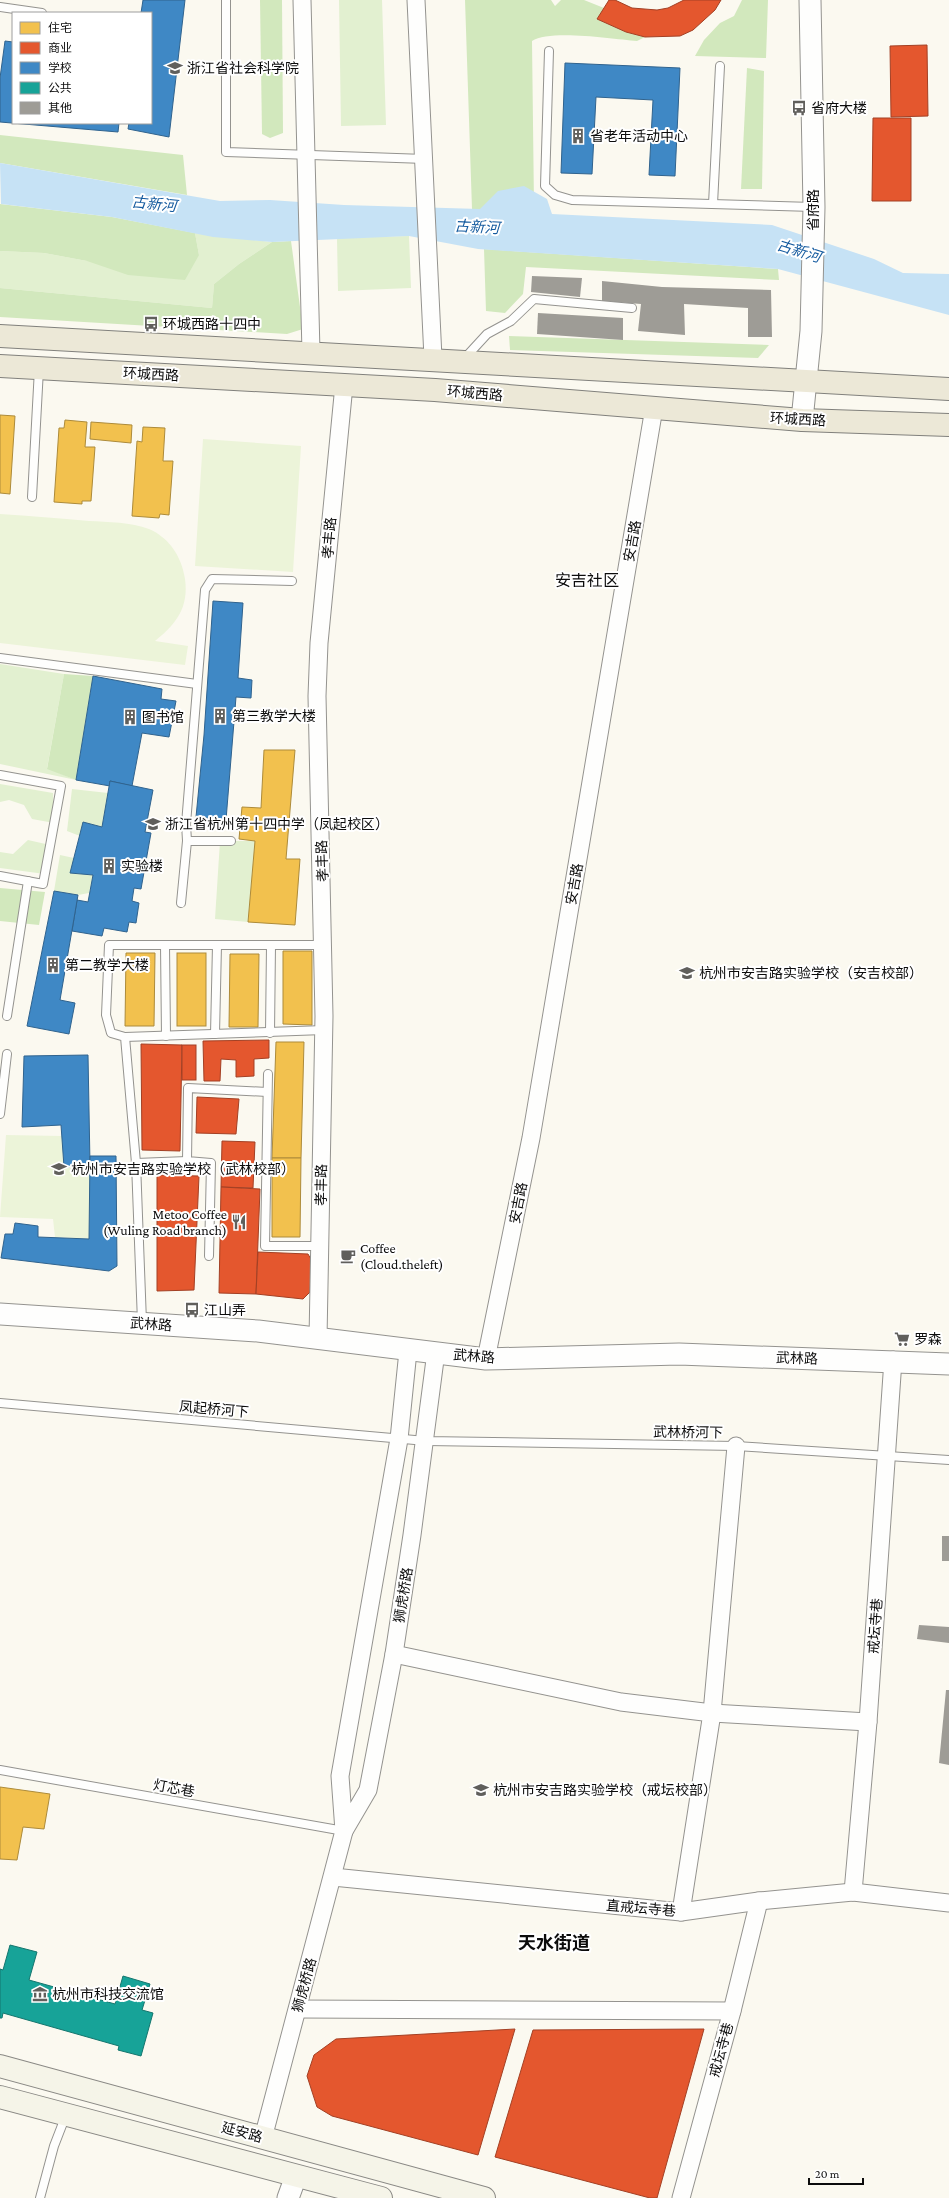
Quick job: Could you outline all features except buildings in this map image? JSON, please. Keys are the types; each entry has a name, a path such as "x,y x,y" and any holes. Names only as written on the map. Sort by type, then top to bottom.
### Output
{"main road":[{"path":"0,336 433,358 805,382 949,389"},
{"name":"环城西路","path":"0,366 435,390 802,420 949,425"},
{"name":"延安路","path":"0,2066 484,2198"},
{"name":"延安路","path":"0,2097 66,2113 381,2198"}],"street":[{"path":"302,0 311,352"},
{"path":"416,0 427,197 433,358"},
{"name":"省府路","path":"802,420 810,331 814,207 810,0"},
{"name":"孝丰路","path":"318,1339 324,1030 324,944 317,696 320,643 344,385"},
{"name":"安吉路","path":"486,1359 531,1138 654,408"},
{"name":"武林路","path":"0,1314 258,1331 408,1351 436,1352 486,1359 679,1354 893,1360 949,1364"},
{"name":"狮虎桥路","path":"344,1831 340,1776 399,1439 408,1351"},
{"name":"狮虎桥路","path":"263,2138 344,1831 368,1790 394,1654 426,1441 436,1352"},
{"name":"戒坛寺巷","path":"853,1892 868,1722 893,1360"},
{"path":"681,1912 712,1714 736,1446"},
{"path":"394,1654 621,1702 712,1714 868,1722"},
{"name":"直戒坛寺巷","path":"333,1877 681,1912 759,1901 853,1892 949,1903"},
{"name":"戒坛寺巷","path":"681,2198 732,2011 759,1901"},
{"path":"298,2009 732,2011"},
{"path":"288,2198 296,2176"}],"lane":[{"path":"226,0 226,152 425,159"},
{"path":"0,7 35,12"},
{"path":"549,51 545,186 555,195 572,200 814,207"},
{"path":"713,204 720,66"},
{"path":"463,360 487,334 511,320 534,299 632,308"},
{"path":"32,497 40,368"},
{"path":"181,903 205,590 212,579 292,581"},
{"path":"0,658 197,684"},
{"path":"0,775 61,786 43,884 0,876"},
{"path":"186,841 231,841"},
{"path":"7,1016 28,881"},
{"path":"324,944 109,945 106,1015 111,1033 125,1037 324,1030"},
{"path":"165,945 166,1036"},
{"path":"215,1034 217,945"},
{"path":"270,1033 271,945"},
{"path":"125,1037 136,1162 142,1323"},
{"path":"0,1114 7,1054"},
{"path":"268,1074 266,1246 320,1246"},
{"path":"187,1160 188,1088 267,1092"},
{"path":"136,1162 187,1160 210,1163 209,1256"},
{"name":"凤起桥河下","path":"0,1403 426,1441"},
{"name":"武林桥河下","path":"426,1441 736,1446 949,1460"},
{"name":"灯芯巷","path":"0,1770 344,1831"},
{"path":"40,2198 54,2146 66,2113"}],"green space":[{"path":"260,0 282,0 283,133 270,138 262,134"},
{"path":"339,0 382,0 386,125 341,126"},
{"path":"465,0 551,0 555,6 561,0 584,0 604,8 597,19 626,32 645,37 637,41 567,35 541,37 532,41 534,206 528,211 472,209"},
{"path":"742,0 768,0 766,58 695,56 704,40 720,23 734,16"},
{"path":"747,68 764,71 762,189 741,189"},
{"path":"0,135 183,155 187,195 0,163"},
{"path":"0,204 112,217 195,233 199,255 185,280 128,275 87,261 44,253 0,251"},
{"path":"195,233 272,242 239,264 214,284 212,308 0,288 0,251 44,253 87,261 199,255"},
{"path":"409,236 411,288 338,291 337,238"},
{"path":"291,241 303,329 287,334 0,317 0,288 212,308 214,284 239,264 272,242"},
{"path":"484,249 778,269 779,280 526,267 523,294 505,313 486,311"},
{"path":"509,336 769,345 758,358 510,350"},
{"path":"203,439 301,446 293,572 195,566"},
{"path":"0,514 127,524 149,529 163,538 169,543 178,556 185,579 186,589 183,607 175,622 155,641 188,646 185,665 0,643"},
{"path":"0,664 64,674 47,768 76,780 0,764"},
{"path":"64,674 93,676 76,780 47,769"},
{"path":"0,784 53,793 54,823 32,819 24,805 9,800 0,802"},
{"path":"72,789 108,793 102,827 84,823 80,836 67,831"},
{"path":"28,840 50,845 45,874 0,868 0,852 13,854"},
{"path":"220,841 255,841 248,922 215,919"},
{"path":"60,855 74,858 71,873 93,875 89,893 78,895 54,891"},
{"path":"0,888 45,892 39,925 0,921"},
{"path":"6,1135 62,1136 90,1165 89,1239 55,1237 53,1219 0,1217"}],"water":[{"name":"古新河","path":"0,163 220,201 270,200 344,205 480,209 498,191 524,186 547,199 552,214 772,225 874,259 903,273 949,274 949,315 778,269 478,249 409,236 272,242 213,237 112,217 1,204"}],"place":[{"name":"浙江省社会科学院","path":"175,68"},
{"name":"省府大楼","path":"799,108"},
{"name":"省老年活动中心","path":"578,136"},
{"name":"环城西路十四中","path":"151,324"},
{"name":"第三教学大楼","path":"220,716"},
{"name":"图书馆","path":"130,717"},
{"name":"浙江省杭州第十四中学（凤起校区）","path":"153,824"},
{"name":"实验楼","path":"109,866"},
{"name":"第二教学大楼","path":"53,965"},
{"name":"杭州市安吉路实验学校（安吉校部）","path":"687,973"},
{"name":"杭州市安吉路实验学校（武林校部）","path":"59,1169"},
{"name":"Metoo Coffee (Wuling Road branch)","path":"239,1222"},
{"name":"Coffee (Cloud.theleft)","path":"348,1256"},
{"name":"江山弄","path":"192,1310"},
{"name":"罗森","path":"902,1339"},
{"name":"杭州市安吉路实验学校（戒坛校部）","path":"481,1790"},
{"name":"杭州市科技交流馆","path":"40,1994"}],"district":[{"name":"安吉社区","path":"587,580"},
{"name":"天水街道","path":"554,1943"}]}
